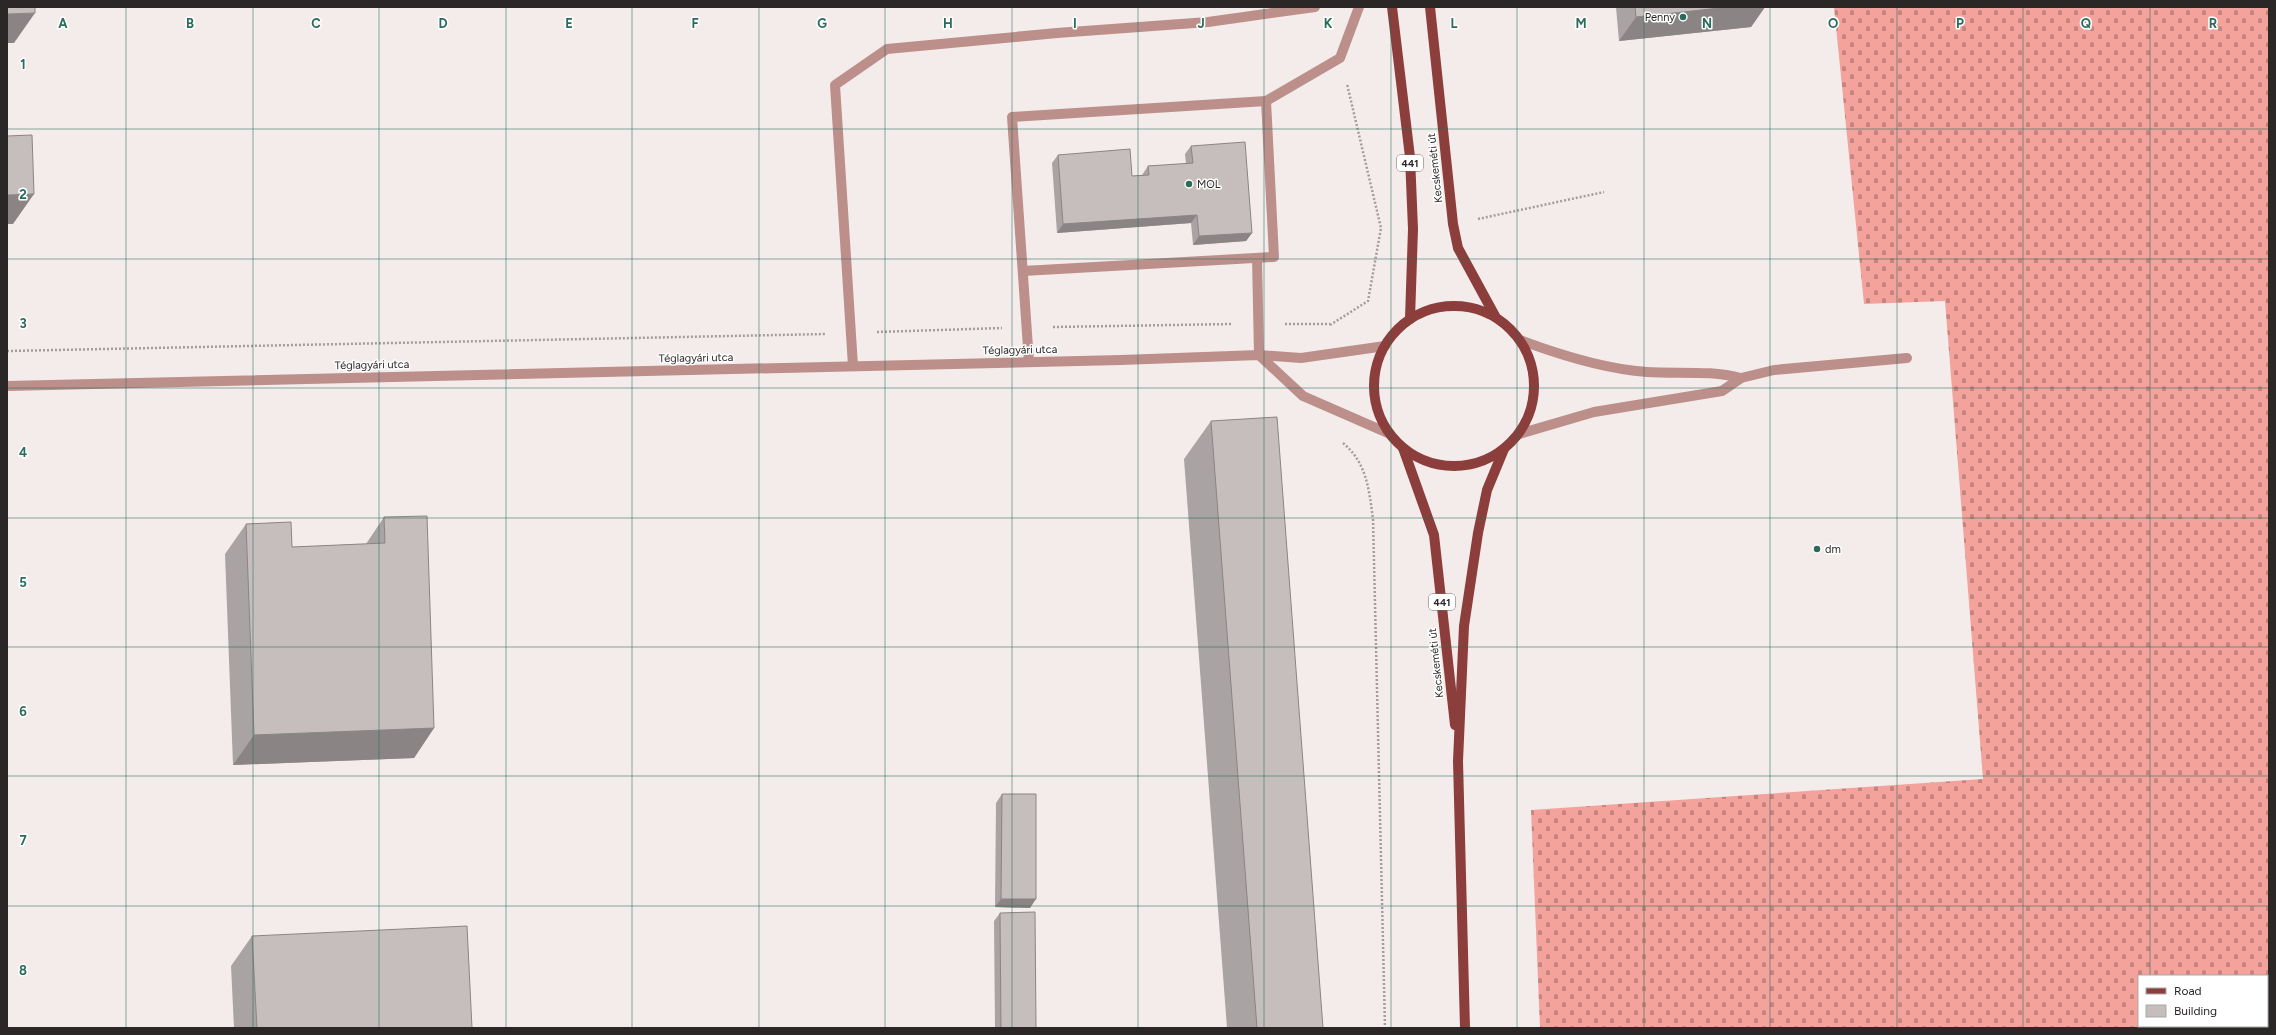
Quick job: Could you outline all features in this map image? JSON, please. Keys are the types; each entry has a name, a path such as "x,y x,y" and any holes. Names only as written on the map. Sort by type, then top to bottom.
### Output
{"main road":[{"name":"441","path":"1392,7 1410,156 1413,229 1410,319"},
{"name":"Kecskeméti út","path":"1430,7 1453,224 1458,248 1495,316"},
{"name":"Kecskeméti út","path":"1444,306 1461,306 1479,309 1495,316 1509,327 1520,340 1529,355 1533,371 1535,387 1527,420 1519,434 1504,449 1471,464 1453,466 1435,464 1424,460 1403,448 1390,434 1380,418 1375,400 1374,381 1377,363 1385,346 1396,331 1410,319 1426,311 1444,306"},
{"name":"Kecskeméti út","path":"1403,448 1434,535 1458,761"},
{"name":"Kecskeméti út","path":"1465,1028 1458,761 1464,626 1478,533 1488,490 1504,449"}],"street":[{"path":"853,366 835,85 887,49 1057,33 1208,22 1315,7"},
{"path":"1029,362 1028,328 1012,117 1266,101 1340,58 1359,7"},
{"path":"1024,271 1274,257 1266,101"},
{"path":"1257,258 1260,324 1259,355 1303,396 1390,434"},
{"path":"1520,340 1556,353 1646,372 1721,373 1741,378"},
{"name":"Téglagyári utca","path":"7,386 1029,362 1259,355 1301,358 1385,346"},
{"path":"1519,434 1594,412 1722,391 1741,378 1774,370 1907,358"}],"path":[{"path":"1324,328 1368,301 1381,228 1340,58"},
{"path":"1453,224 1604,192"},
{"path":"1381,228 1413,229"},
{"path":"7,351 1028,328 1330,324"},
{"path":"1337,438 1350,449 1367,478 1373,519 1385,1028"}],"green space":[{"path":"1834,7 2269,7 2269,1028 1540,1028 1531,810 1983,779 1945,301 1864,304"}],"building":[{"path":"7,7 35,7 35,13 7,14"},
{"path":"1635,7 1729,7 1636,17"},
{"path":"32,135 34,194 7,195 7,136"},
{"path":"1245,142 1252,233 1199,236 1197,215 1063,224 1058,155 1130,149 1132,176 1149,175 1148,166 1193,163 1191,146"},
{"path":"1277,417 1323,1028 1257,1028 1211,421"},
{"path":"427,516 434,728 254,735 246,524 291,522 292,547 385,543 384,517"},
{"path":"1002,794 1036,794 1036,899 1001,899"},
{"path":"1035,912 1036,1028 1001,1028 1000,913"},
{"path":"467,926 472,1028 257,1028 252,936"}],"place":[{"name":"Penny","path":"1683,17"},
{"name":"MOL","path":"1189,184"},
{"name":"dm","path":"1817,549"}]}
